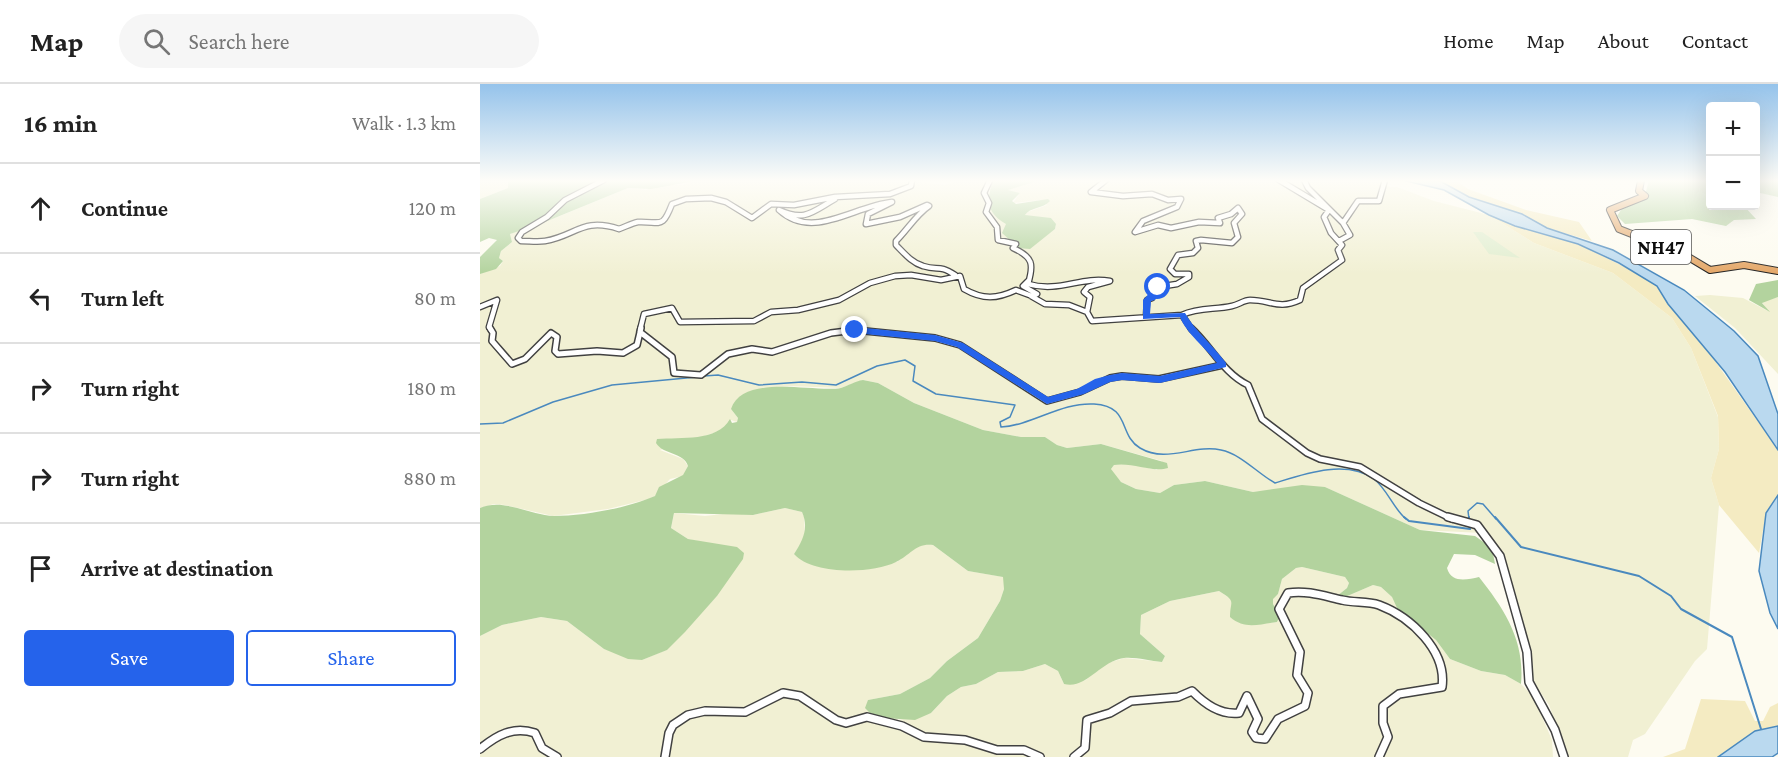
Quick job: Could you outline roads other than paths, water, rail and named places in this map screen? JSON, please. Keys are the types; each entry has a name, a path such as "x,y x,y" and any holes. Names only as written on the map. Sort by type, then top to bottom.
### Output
{"highway":[{"name":"NH47","path":"1611,211 1619,229 1685,255 1710,270 1744,266 1778,271"}],"street":[{"path":"553,211 522,232 518,238 521,241 546,241 582,226 604,224 618,229 636,222 659,224 666,220 669,211"},
{"path":"739,211 743,216 752,218 761,211"},
{"path":"780,211 798,225 809,225 848,211"},
{"path":"782,211 794,217 806,216 814,211"},
{"path":"873,211 868,214 866,224 882,217 897,218 909,211"},
{"path":"922,211 896,241 896,245 914,264 932,268 941,266 960,276 961,285 969,294 998,298 1016,290 1032,296 1047,306 1071,306 1087,312"},
{"path":"986,211 997,226 998,240 1016,244 1013,248 1023,253 1030,262 1033,270 1023,286 1037,294 1032,296"},
{"path":"1163,211 1139,222 1135,231 1158,225 1171,228 1199,222 1220,224 1218,218 1234,211"},
{"path":"1146,317 1147,300 1152,298 1158,287 1181,282 1189,277 1184,272 1175,274 1170,269 1178,255 1193,253 1198,248 1196,241 1205,238 1221,244 1232,243 1238,237 1234,223 1242,214 1241,211"},
{"path":"1028,281 1037,287 1064,290 1089,280 1110,281 1088,287 1084,292 1090,297 1087,312 1092,321 1182,315 1207,306 1230,307 1250,300 1263,305 1285,307 1300,300 1304,288 1342,260 1338,250 1342,245 1331,233 1324,217 1328,211"},
{"path":"1331,211 1343,223 1350,235 1339,241"},
{"path":"1343,223 1351,211"},
{"path":"480,307 492,300 497,300 489,327 493,333 492,341 512,364 525,359 551,333 557,337 555,351 558,354 601,351 613,354 633,349 637,345 644,314 649,311 672,308 680,322 687,323 745,322 771,312 827,304 870,284 895,276 911,275 941,280 955,275"},
{"path":"1182,315 1187,326 1206,342 1233,378 1248,386 1262,419 1277,427 1312,456 1362,467 1421,507 1451,520 1477,525 1482,535 1497,549 1500,556 1512,591 1519,628 1527,652 1529,682 1555,730 1564,757"},
{"path":"640,332 672,357 674,373 693,375 701,375 728,354 752,348 772,352 839,331 935,338 960,345 1047,400 1080,392 1110,378 1122,376 1160,379 1223,365"},
{"path":"1074,757 1085,748 1087,720 1110,713 1131,701 1178,698 1192,691 1203,704 1233,715 1239,713 1247,696 1258,719 1252,732 1256,738 1265,738 1274,721 1283,714 1300,710 1308,693 1298,675 1300,652 1279,609 1288,593 1317,591 1350,601 1370,602 1386,608 1432,647 1443,664 1445,679 1442,687 1399,694 1383,706 1383,723 1388,737 1379,757"},
{"path":"665,757 666,742 683,717 696,711 747,711 778,693 791,693 816,705 843,725 856,724 867,717 902,726 924,736 965,740 997,750 1024,750 1041,757"},
{"path":"480,749 508,730 522,729 535,733 542,748 557,757"}],"water":[{"path":"1483,211 1514,211 1522,214 1547,228 1613,250 1684,290 1734,331 1758,356 1778,414 1778,450 1725,372 1668,304 1657,286 1619,263 1578,244 1515,226"},
{"path":"1778,495 1778,629 1770,613 1759,571 1766,513"},
{"path":"1778,726 1778,753 1772,757 1718,757 1755,731"}],"waterway":[{"path":"704,376 718,375 759,385 802,382 836,385 877,366 905,360 915,366 913,381 936,394 1015,405 1010,417 1000,422 1001,427 1024,422 1070,406 1082,404 1106,406 1119,415 1133,442 1150,452 1170,454 1200,449 1221,450 1242,460 1275,483 1325,470 1351,470 1363,473 1379,483 1404,517"},
{"path":"480,424 503,423 553,402 612,385 697,377"},
{"path":"1469,519 1468,511 1477,503 1483,504 1496,519"},
{"path":"1404,517 1409,521 1470,529 1469,525"},
{"path":"1495,517 1521,547 1639,576 1671,596 1681,609 1732,637 1761,729"}]}
